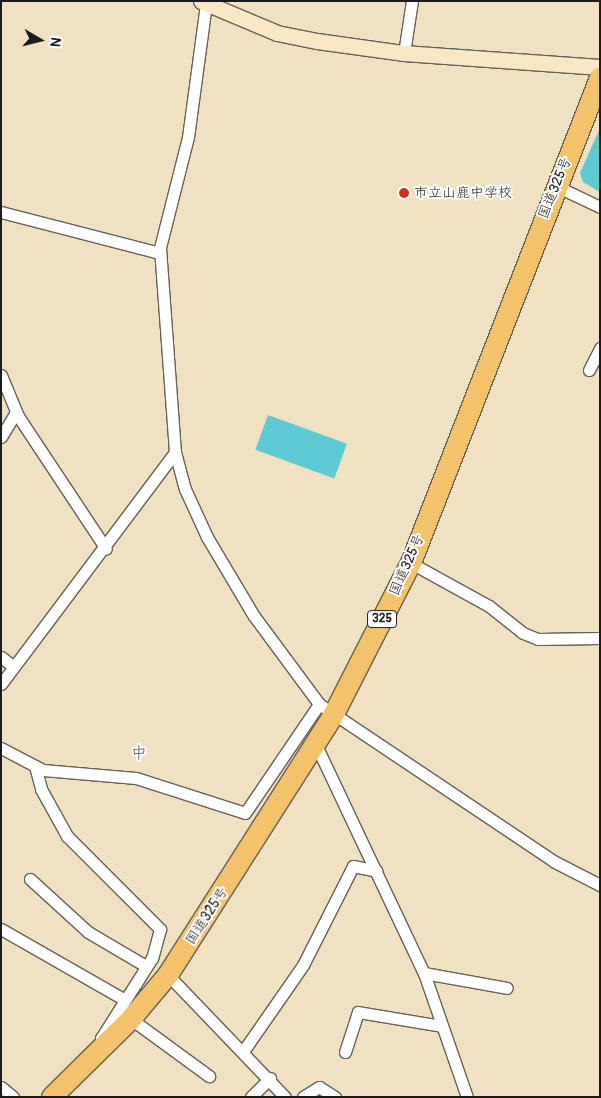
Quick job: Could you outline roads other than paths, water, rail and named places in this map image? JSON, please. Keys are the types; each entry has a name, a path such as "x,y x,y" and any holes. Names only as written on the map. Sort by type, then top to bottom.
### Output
{"highway":[{"name":"国道325号","path":"52,1097 131,1019 168,975 316,745 326,710 411,563 556,186 600,78"}],"street":[{"path":"404,53 412,1"},
{"path":"600,67 404,53 277,33 204,3 188,137 160,253 175,452 207,538 254,616 326,710 555,862 600,885"},
{"path":"556,186 600,207"},
{"path":"1,212 160,253"},
{"path":"589,370 600,348"},
{"path":"1,375 16,412 106,549"},
{"path":"1,437 16,412"},
{"path":"1,684 13,666 106,549 175,452"},
{"path":"411,563 489,606 523,633 538,639 600,638"},
{"path":"1,657 13,666"},
{"path":"1,748 35,766 136,778 245,813 326,710"},
{"path":"316,745 424,974 467,1097"},
{"path":"35,766 41,790 67,836 115,889 158,925 160,937 146,966 123,999 101,1038 104,1046"},
{"path":"244,1050 303,965 353,866 376,872"},
{"path":"30,879 88,932 146,966"},
{"path":"1,929 123,999"},
{"path":"424,974 506,988"},
{"path":"168,975 244,1050 285,1097"},
{"path":"345,1052 358,1012 442,1026"},
{"path":"131,1019 209,1076"},
{"path":"251,1097 270,1078"},
{"path":"1,1087 13,1097"},
{"path":"303,1097 319,1087 335,1097"}],"water":[{"path":"600,128 600,192 583,182 580,173"},
{"path":"268,415 347,444 334,478 255,450"}],"place":[{"name":"市立山鹿中学校","path":"404,193"}],"district":[{"name":"中","path":"139,753"}]}
